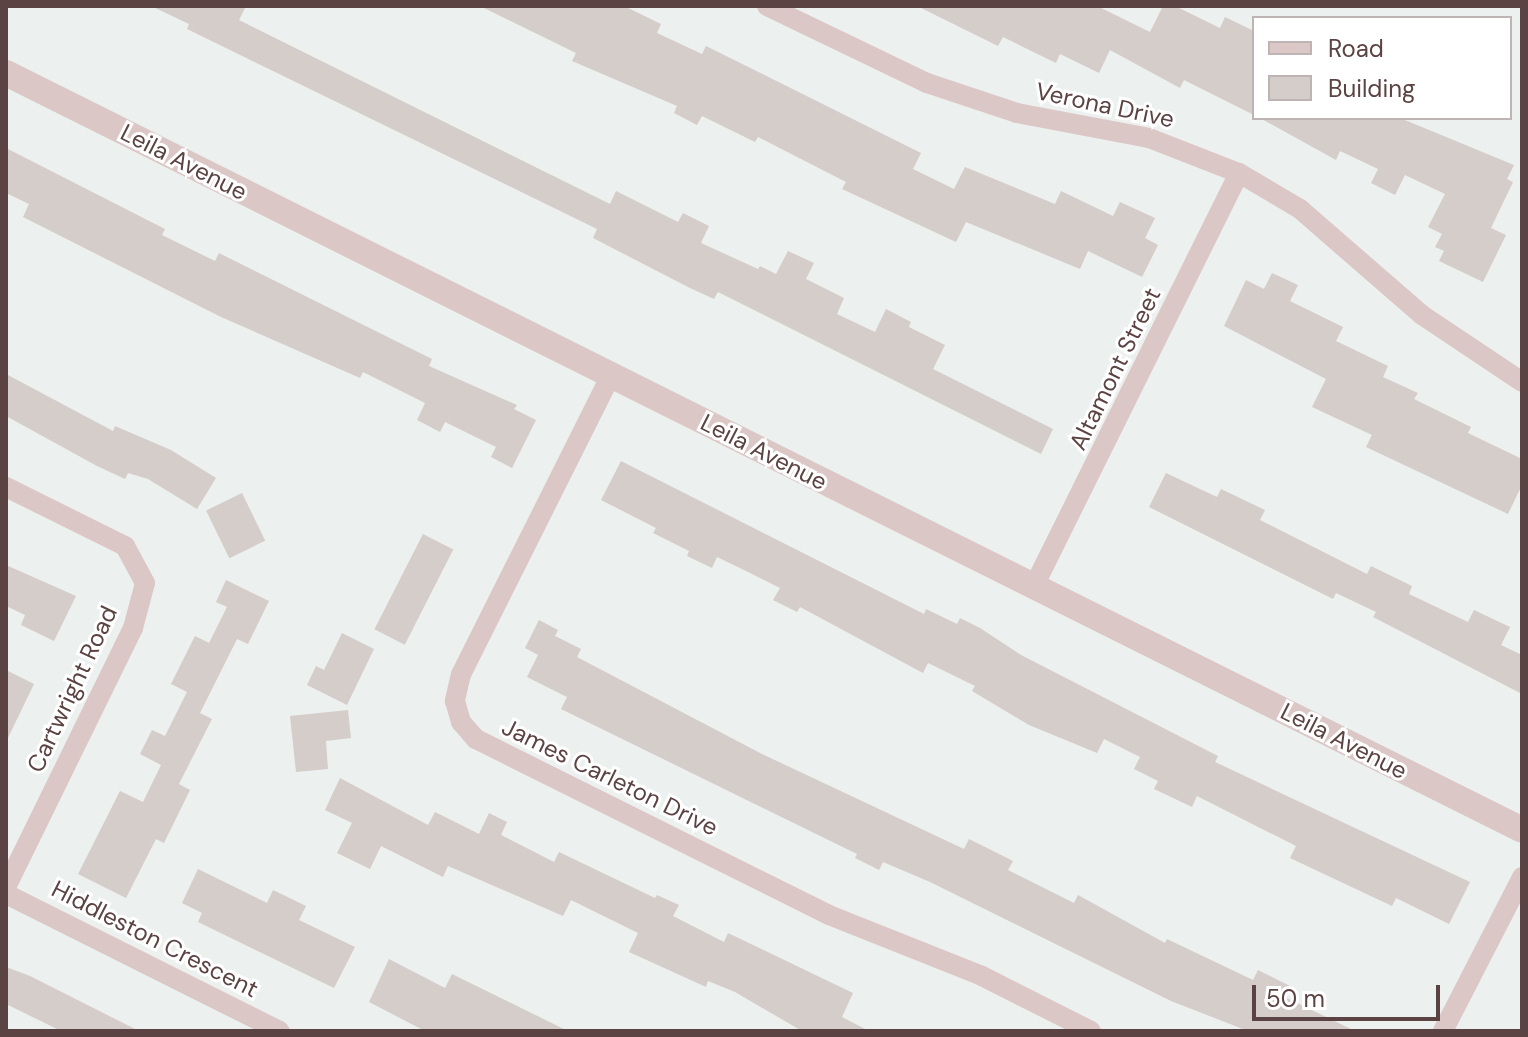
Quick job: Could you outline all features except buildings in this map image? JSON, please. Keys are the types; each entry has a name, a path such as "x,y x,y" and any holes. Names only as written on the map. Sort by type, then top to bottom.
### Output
{"street":[{"name":"Verona Drive","path":"767,6 927,83 1017,113 1149,138 1239,173 1300,209 1422,315 1519,374"},
{"name":"Leila Avenue","path":"6,73 1522,830"},
{"name":"Altamont Street","path":"1034,586 1239,173"},
{"name":"James Carleton Drive","path":"611,375 461,674 455,701 461,722 476,739 829,915 982,976 1091,1031"},
{"name":"Cartwright Road","path":"6,487 125,546 145,583 133,628 6,887"},
{"path":"1443,1031 1522,877"},
{"name":"Hiddleston Crescent","path":"6,894 280,1031"}]}
